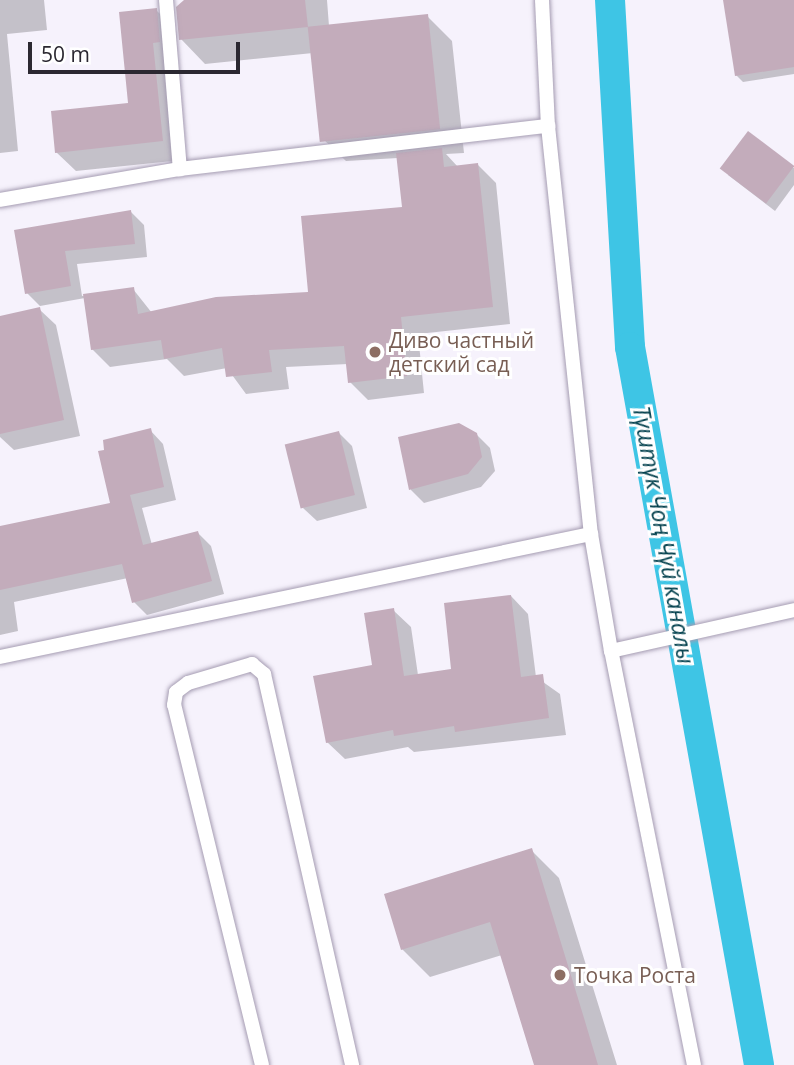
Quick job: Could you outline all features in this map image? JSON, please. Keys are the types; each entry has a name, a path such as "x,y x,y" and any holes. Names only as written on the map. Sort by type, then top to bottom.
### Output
{"lane":[{"path":"166,0 180,169"},
{"path":"542,0 548,126 591,534 611,651 694,1065"},
{"path":"0,200 180,169 548,126"},
{"path":"0,657 591,534"},
{"path":"611,651 701,635 794,610"},
{"path":"262,1065 174,705 176,692 188,683 252,664 264,674 352,1065"}],"building":[{"path":"184,0 305,0 308,27 179,40 176,7"},
{"path":"723,0 794,0 794,67 735,76"},
{"path":"157,8 160,42 153,43 163,141 55,153 51,111 128,103 119,12"},
{"path":"428,14 440,129 320,142 308,27"},
{"path":"748,131 794,166 766,203 720,169"},
{"path":"442,148 444,167 478,163 493,307 401,317 407,376 348,383 344,346 269,350 272,372 226,377 222,348 164,359 161,340 91,350 83,294 134,287 138,314 216,297 308,292 301,216 402,207 396,153"},
{"path":"131,210 135,244 65,251 71,286 25,294 14,230"},
{"path":"40,307 64,420 0,434 0,316"},
{"path":"459,423 477,433 482,457 468,474 409,490 398,437"},
{"path":"151,428 164,487 130,495 143,545 198,531 212,581 132,603 122,564 0,590 0,526 110,503 98,451 104,450 103,440"},
{"path":"339,431 355,495 301,509 285,445"},
{"path":"511,595 521,677 543,674 549,718 455,732 454,726 394,736 393,730 326,743 313,676 372,665 364,613 394,608 404,676 451,669 444,603"},
{"path":"532,848 598,1065 534,1065 490,922 401,950 384,894"}],"waterway":[{"name":"Түштүк Чоң Чүй каналы","path":"610,0 630,347 759,1065"}],"place":[{"name":"Диво частный детский сад","path":"375,352"},
{"name":"Точка Роста","path":"560,975"}]}
